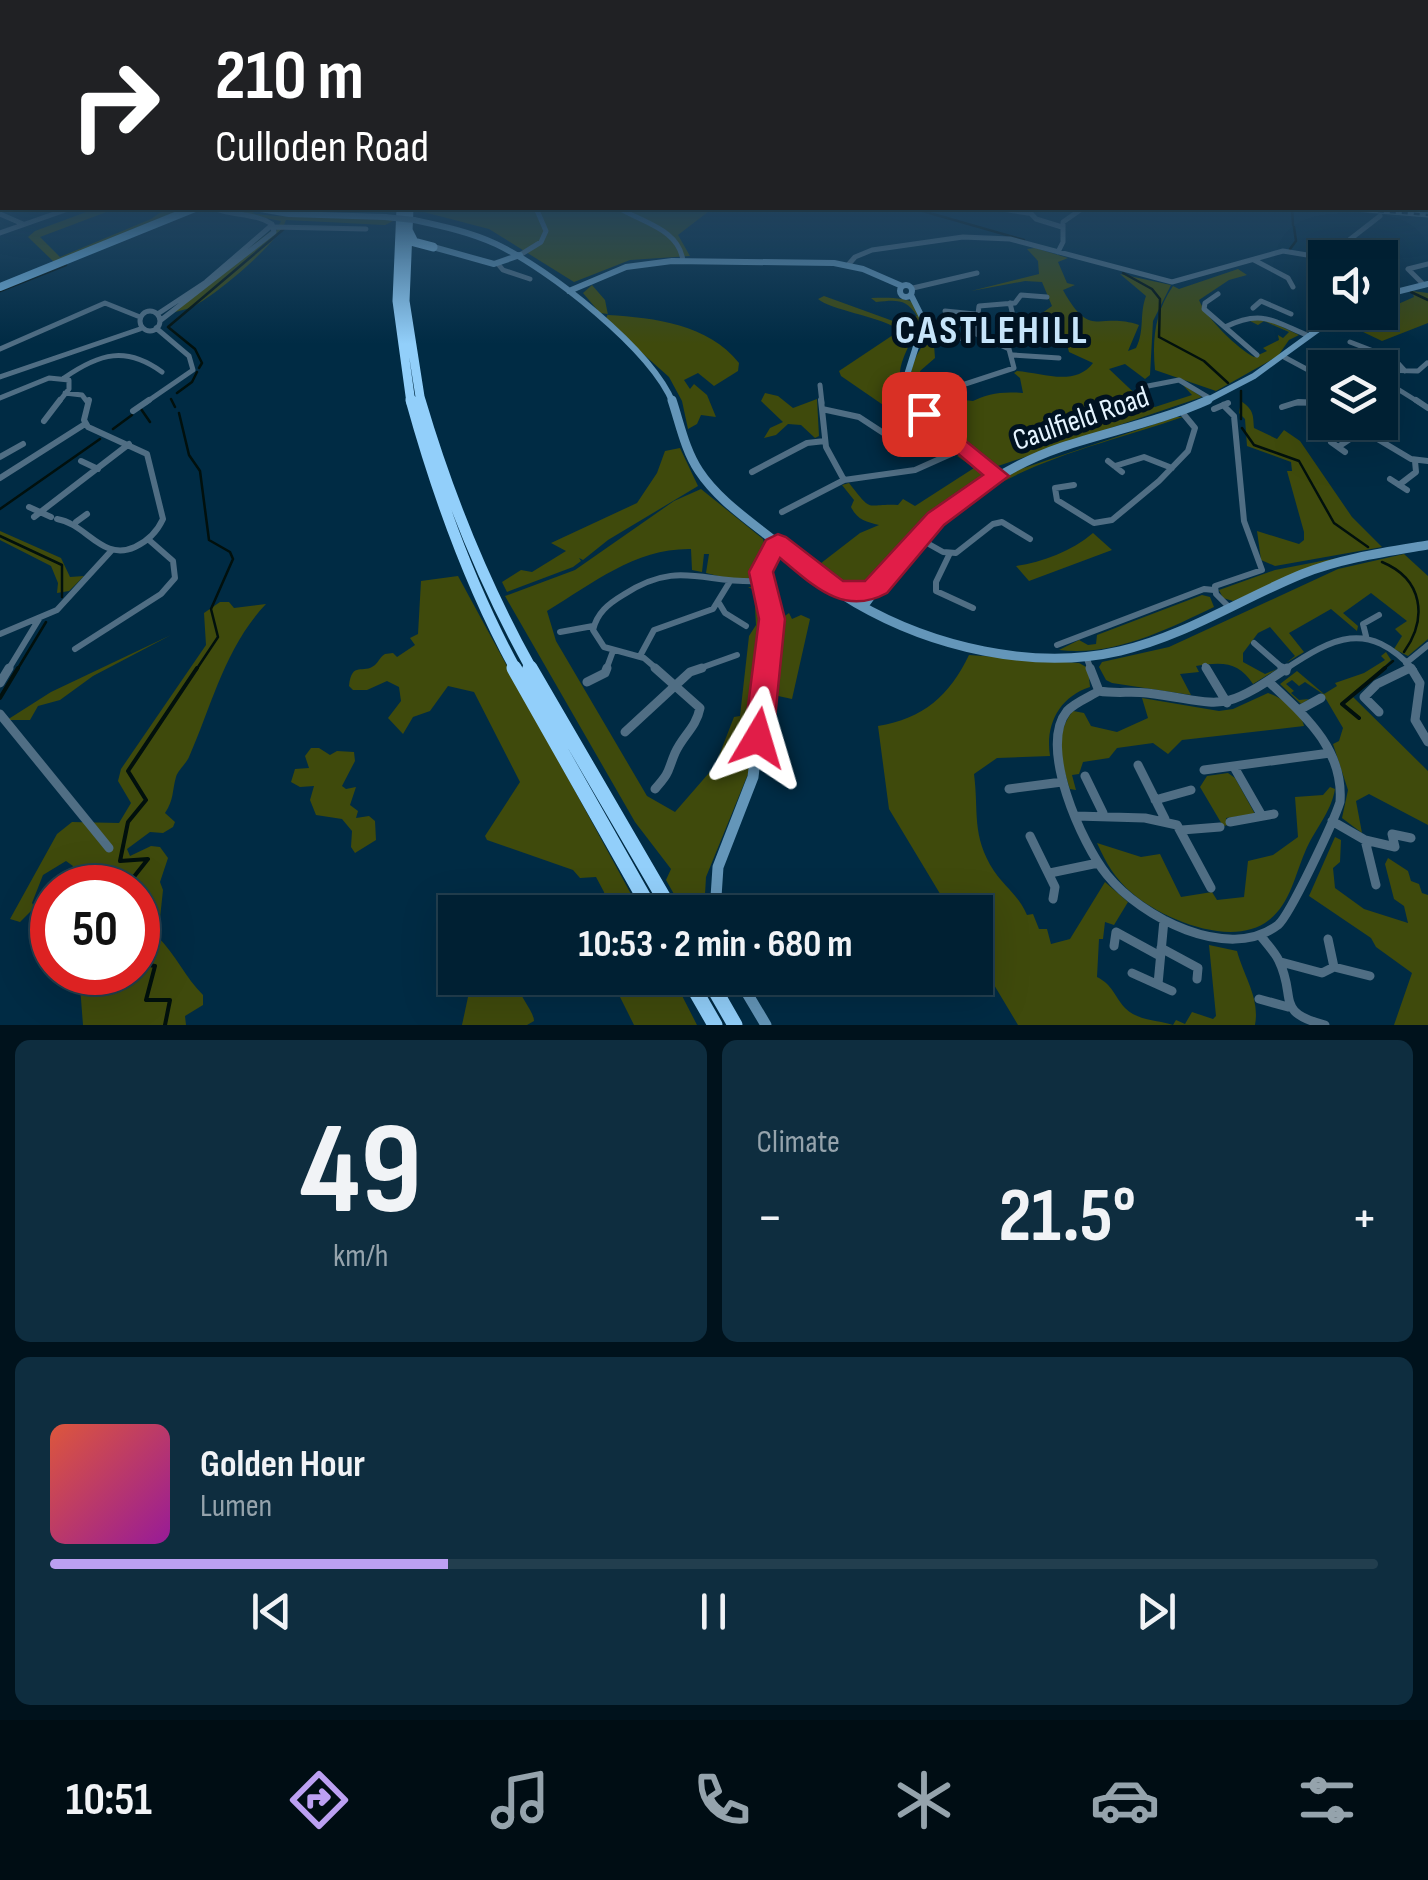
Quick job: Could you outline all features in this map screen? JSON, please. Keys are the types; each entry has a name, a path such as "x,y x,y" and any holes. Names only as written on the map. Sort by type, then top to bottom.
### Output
{"highway":[{"path":"398,249 396,282 404,360 423,447 440,496 492,620 643,895"},
{"path":"407,249 408,328 425,414 473,551 500,610 662,895"},
{"path":"404,268 413,252 426,249"},
{"path":"697,995 714,1025"},
{"path":"718,995 735,1025"}],"main road":[{"path":"0,287 95,249"},
{"path":"440,249 498,264 520,255"},
{"path":"508,249 569,292 654,370 672,401 686,450 696,467 736,510 838,591 876,614 934,638 986,651 1086,656 1158,642 1306,573 1347,560 1426,547"},
{"path":"569,292 626,267 683,261 848,265 902,286 899,292 912,292 924,313 921,339 907,367 909,390 924,414 998,476"},
{"path":"1398,291 1426,284"},
{"name":"Caulfield Road","path":"865,604 917,538 960,500 998,476 1041,455 1212,404 1284,358 1317,330"},
{"path":"716,895 718,868 753,777 772,619 762,581 764,562 778,543"},
{"path":"838,591 858,593 878,586"},
{"path":"748,995 766,1025"}],"street":[{"path":"0,349 105,303 140,317 160,317 212,283 249,249"},
{"path":"520,255 530,249"},
{"path":"683,249 683,261"},
{"path":"848,265 855,257 880,249"},
{"path":"1045,249 1172,282 1283,250 1308,255"},
{"path":"1252,259 1288,278 1293,286"},
{"path":"498,264 503,270 530,279"},
{"path":"1426,284 1408,269 1428,264"},
{"path":"912,292 938,280 978,273"},
{"path":"974,333 976,314 985,303 1018,302 1020,296 1034,293 1047,296"},
{"path":"1225,300 1217,294 1202,305 1240,346 1257,354"},
{"path":"1253,308 1261,301 1291,314"},
{"path":"1010,303 1015,324"},
{"path":"1264,316 1271,306"},
{"path":"951,312 976,314"},
{"path":"1225,328 1246,316 1264,316 1309,336"},
{"path":"140,317 140,329"},
{"path":"156,328 160,317"},
{"path":"1005,324 1025,325"},
{"path":"0,377 140,329 156,328 190,356 193,370 134,410"},
{"path":"921,339 954,343 974,333 1004,345 1013,355 1014,368 1006,374 961,383 954,388"},
{"path":"1350,342 1394,359 1406,370"},
{"path":"1013,355 1063,358"},
{"path":"0,398 39,381 64,378 83,366 108,358 136,357 162,372"},
{"path":"1284,358 1308,370"},
{"path":"1398,370 1421,370 1427,363"},
{"path":"144,374 154,368"},
{"path":"1057,645 1087,638 1204,589 1214,590 1262,571 1242,509 1234,416 1225,404 1212,404 1184,381 1152,385 1146,376"},
{"path":"950,377 961,383"},
{"path":"44,421 70,384 64,378"},
{"path":"811,392 820,389 825,441 844,480"},
{"path":"1398,390 1427,409"},
{"path":"0,478 84,424 89,400 82,395 65,394"},
{"path":"1282,408 1308,401"},
{"path":"822,409 854,415 888,436"},
{"path":"1074,485 1055,488 1057,500 1086,520 1104,524 1188,451 1195,428 1181,411"},
{"path":"39,412 50,412"},
{"path":"29,508 37,515 76,522 102,547 112,550 132,548 148,540 163,520 147,454 84,424"},
{"path":"870,434 878,429"},
{"path":"1338,447 1349,440"},
{"path":"1379,440 1415,460 1428,461"},
{"path":"752,472 810,442 825,441"},
{"path":"0,457 23,444"},
{"path":"37,515 130,444"},
{"path":"782,512 844,480 915,470 964,448"},
{"path":"1115,467 1144,457 1172,468"},
{"path":"757,459 764,465"},
{"path":"1399,485 1416,472 1415,460"},
{"path":"80,461 98,469"},
{"path":"1390,480 1407,490"},
{"path":"793,506 800,513"},
{"path":"76,522 86,514"},
{"path":"973,608 966,600 941,596 934,586 950,553 996,522 1008,524 1030,538"},
{"path":"1022,533 1029,526"},
{"path":"917,538 950,553"},
{"path":"75,649 100,629 158,599 176,579 173,559 148,540"},
{"path":"0,634 42,618 76,593 112,550"},
{"path":"655,788 672,768 675,754 702,711 640,656 600,643 594,626 603,610 656,578 689,573 728,582 762,581"},
{"path":"640,656 654,630 704,614 719,603 728,582"},
{"path":"1214,590 1230,608"},
{"path":"719,603 724,613 746,626"},
{"path":"1366,636 1363,624 1379,614"},
{"path":"0,683 42,618"},
{"path":"560,632 594,626"},
{"path":"1268,682 1299,710 1330,753 1341,788 1332,820 1290,911 1272,930 1260,935 1216,936 1164,920 1127,896 1098,863 1076,816 1062,782 1055,743 1060,722 1074,704 1099,691 1144,692 1200,703 1228,703 1337,639 1366,636 1409,665 1425,689 1415,720 1428,742"},
{"path":"1254,643 1286,671"},
{"path":"1379,712 1364,697 1409,665 1428,645"},
{"path":"587,682 605,672 613,650"},
{"path":"625,732 693,670 737,654"},
{"path":"1086,656 1100,684 1099,691"},
{"path":"1206,666 1228,703"},
{"path":"1299,710 1322,698"},
{"path":"628,712 637,721"},
{"path":"0,714 108,848"},
{"path":"674,732 685,741"},
{"path":"1204,770 1330,753"},
{"path":"1138,765 1165,819 1180,830 1210,888"},
{"path":"1234,767 1262,816"},
{"path":"1083,780 1103,813"},
{"path":"1009,789 1062,782"},
{"path":"1155,800 1191,790"},
{"path":"1076,816 1103,813 1151,821 1165,819"},
{"path":"1180,830 1274,814"},
{"path":"1332,820 1366,840 1395,847 1392,834 1411,838"},
{"path":"1030,836 1050,873 1055,887 1053,899"},
{"path":"1366,840 1376,885"},
{"path":"1050,873 1098,863"},
{"path":"1158,984 1164,920"},
{"path":"1114,946 1116,932 1198,968 1197,978"},
{"path":"1260,935 1280,962 1288,1007"},
{"path":"1328,939 1334,966"},
{"path":"1280,962 1322,972 1334,966 1370,976"},
{"path":"1132,973 1172,991"},
{"path":"1259,999 1288,1007 1301,1019 1325,1025"}],"green space":[{"path":"40,249 52,249 60,257 89,249 0,285 54,262"},
{"path":"248,249 264,249 218,290 194,306 164,316"},
{"path":"521,249 686,249 690,256 630,260 574,282"},
{"path":"1027,249 1068,258 1058,262 1067,283 1075,285 1063,290 1081,315 1089,320 1139,325 1128,351 1136,348 1139,341 1146,296 1120,274 1171,285 1153,321 1150,375 1145,379 1125,364 1109,369 1147,405 1155,407 1192,395 1182,384 1202,397 998,466 985,460 920,402 911,377 923,345 934,345 935,358 920,371 923,389 945,403 964,405 964,400 1023,393 1020,378 1014,373 1017,371 1068,377 1093,363 1069,352 1066,341 1037,325 1038,316 1052,306 1042,282 1025,281 971,291 1039,274 1038,261"},
{"path":"1238,269 1247,275 1229,280 1199,300 1215,324 1254,357 1279,340 1278,335 1283,338 1289,332 1264,321 1258,325 1246,319 1261,317 1299,335 1289,340 1278,356 1216,391 1155,370 1156,326 1173,286 1179,289"},
{"path":"592,285 605,300 608,314 600,313 583,293"},
{"path":"1412,291 1428,293 1428,323 1382,341 1359,330 1398,330 1398,304 1414,297"},
{"path":"824,296 893,321 917,316 904,303 876,302 871,298 899,298 915,303 920,311 919,322 901,364 902,390 919,417 954,444 954,449 950,451 841,376 839,371 896,333 896,328 818,299"},
{"path":"608,314 680,326 712,339 726,350 739,363 738,371 714,386 698,373 684,380 690,389 694,384 707,395 716,417 701,415 697,424 688,429 682,401 669,377 605,320"},
{"path":"765,393 778,396 793,408 817,399 819,436 815,438 801,425 788,424 776,435 764,438 770,428 783,422 761,401"},
{"path":"1241,401 1252,413 1254,428 1277,439 1284,430 1300,441 1352,517 1382,547 1275,566 1261,560 1257,531 1299,544 1304,540 1304,532 1287,471 1292,471 1291,462 1247,446 1245,419 1239,413"},
{"path":"1183,417 1017,474 968,503 927,538 961,505 1018,470"},
{"path":"680,448 698,486 608,540 583,560 579,558 581,561 573,567 507,592 502,582 521,570 532,572 566,551 551,543 637,503 657,473 665,451"},
{"path":"964,454 984,470 982,478 932,516 867,583 841,585 816,567 860,533 879,525 856,515 851,507 854,500 842,485 849,483 870,505 898,505 903,499 915,506 974,468 957,456"},
{"path":"701,489 763,539 765,546 753,578 735,580 706,573 709,554 704,554 702,572 692,570 691,549 671,550 616,569 547,611 556,641 647,796 675,812 715,766 734,717 740,716 749,636 756,625 754,590 748,587 757,587 767,614 768,635 750,769 706,877 705,895 674,895 666,880 671,869 635,822 505,596 575,570 674,501"},
{"path":"0,531 61,558 70,577 84,576 69,591 57,593 58,583 51,566 0,540"},
{"path":"1093,533 1112,550 1029,581 1016,566 1057,555"},
{"path":"1404,554 1428,576 1428,639 1408,656 1394,649 1402,636 1395,629 1407,621 1371,593 1343,613 1358,626 1357,631 1331,609 1289,633 1304,652 1286,663 1295,656 1270,627 1258,633 1243,653 1243,662 1265,674 1277,669 1253,684 1230,665 1196,666 1199,672 1180,674 1191,695 1112,683 1099,667 1102,662 1169,647 1338,569"},
{"path":"1337,558 1233,601 1223,598 1219,590 1275,570"},
{"path":"458,576 631,895 604,895 596,877 580,878 573,870 487,840 485,836 520,782 474,692 448,686 430,711 413,717 403,734 388,718 401,701 399,687 387,681 367,690 353,690 349,686 355,671 371,668 385,654 397,657 415,645 410,638 418,634 421,581"},
{"path":"1202,595 1210,597 1214,607 1159,632 1100,649 1059,650 1079,640 1096,644 1097,635"},
{"path":"220,602 229,602 234,608 266,604 230,658 189,757 177,774 165,813 175,822 173,827 163,833 150,832 127,849 130,856 151,846 160,847 168,858 160,882 160,865 72,865 66,861 40,865 57,834 72,822 119,823 131,803 118,781 121,769 206,645 204,613"},
{"path":"789,613 792,619 801,615 810,619 792,699 769,694 779,620"},
{"path":"171,635 93,676 60,700 38,706 30,720 7,720 51,692"},
{"path":"1386,652 1391,660 1353,697 1428,771 1428,825 1369,794 1356,801 1362,833 1342,818 1348,790 1333,744 1339,741 1343,728 1323,694 1305,682 1299,686 1292,680 1286,684 1294,691 1291,693 1299,700 1309,699 1301,704 1280,684 1297,671 1324,694 1337,686 1335,683 1364,673 1385,660 1381,656"},
{"path":"969,655 1079,663 1088,668 1090,687 1062,705 1052,723 1050,756 997,758 974,774 979,835 994,871 1027,915 1033,914 1039,929 1047,929 1051,944 1070,939 1105,882 1128,902 1114,925 1105,922 1103,939 1099,939 1097,977 1130,1012 1173,1025 1018,1025 993,983 993,895 941,895 889,809 878,726 922,711 944,693"},
{"path":"1268,693 1290,706 1304,726 1182,740 1168,754 1153,743 1117,748 1109,758 1083,762 1079,774 1072,775 1076,790 1070,789 1061,739 1073,711 1084,713 1091,726 1117,732 1148,718 1142,698 1219,711"},
{"path":"311,748 330,755 337,751 354,752 355,761 342,786 356,787 350,805 358,811 356,818 369,816 375,821 376,840 355,853 351,847 352,831 342,819 316,815 310,800 314,786 300,787 291,782 295,769 309,768 305,756"},
{"path":"1228,773 1235,778 1255,814 1226,818 1229,825 1223,826 1200,787 1207,776"},
{"path":"1330,787 1335,789 1330,806 1287,898 1269,920 1254,928 1218,931 1161,912 1121,882 1097,843 1141,857 1160,854 1181,897 1212,892 1217,900 1244,897 1248,861 1273,855 1298,837 1295,797 1323,795"},
{"path":"1335,837 1341,840 1340,862 1333,868 1335,888 1364,909 1408,923 1404,906 1394,899 1385,864 1388,858 1408,871 1411,881 1428,895 1428,1025 1394,1025 1412,973 1376,947 1371,938 1309,896"},
{"path":"30,883 30,912 20,922 10,919"},
{"path":"160,939 203,995 203,1005 185,1016 186,1025 83,1025 81,995 160,995"},
{"path":"1209,945 1237,951 1253,997 1255,1025 1173,1025 1176,1020 1185,1024 1192,1012 1213,1019 1216,1016"},
{"path":"521,995 534,1021 527,1025 462,1025 468,997"},
{"path":"619,995 682,995 697,1025 634,1025"}],"waterway":[{"path":"199,368 202,363 195,349 168,327 260,249"},
{"path":"0,291 66,265"},
{"path":"1123,273 1152,289 1160,299 1159,337 1204,361 1228,383"},
{"path":"1411,292 1428,300"},
{"path":"177,393 192,382 197,372"},
{"path":"1241,391 1241,419"},
{"path":"171,399 175,407"},
{"path":"141,409 150,422"},
{"path":"179,413 189,455 200,471 209,540 230,552 233,559 211,609 218,637 196,670"},
{"path":"113,429 132,415"},
{"path":"1242,428 1254,445 1299,461 1334,523 1368,547"},
{"path":"0,509 100,439"},
{"path":"0,536 62,565 62,597"},
{"path":"1382,562 1406,578 1417,601 1416,626 1404,652"},
{"path":"17,670 46,622"},
{"path":"1382,670 1393,661"},
{"path":"0,698 18,668"},
{"path":"143,865 148,859 120,861 128,822 146,800 128,771 197,668"},
{"path":"1359,718 1342,704 1385,668"},
{"path":"147,995 146,1000 170,1000 165,1025"}],"district":[{"name":"CASTLEHILL","path":"992,331"}],"route":[{"path":"758,738 772,619 761,572 774,546 778,543 838,591 868,592 878,586 936,519 998,476 924,414"}]}
